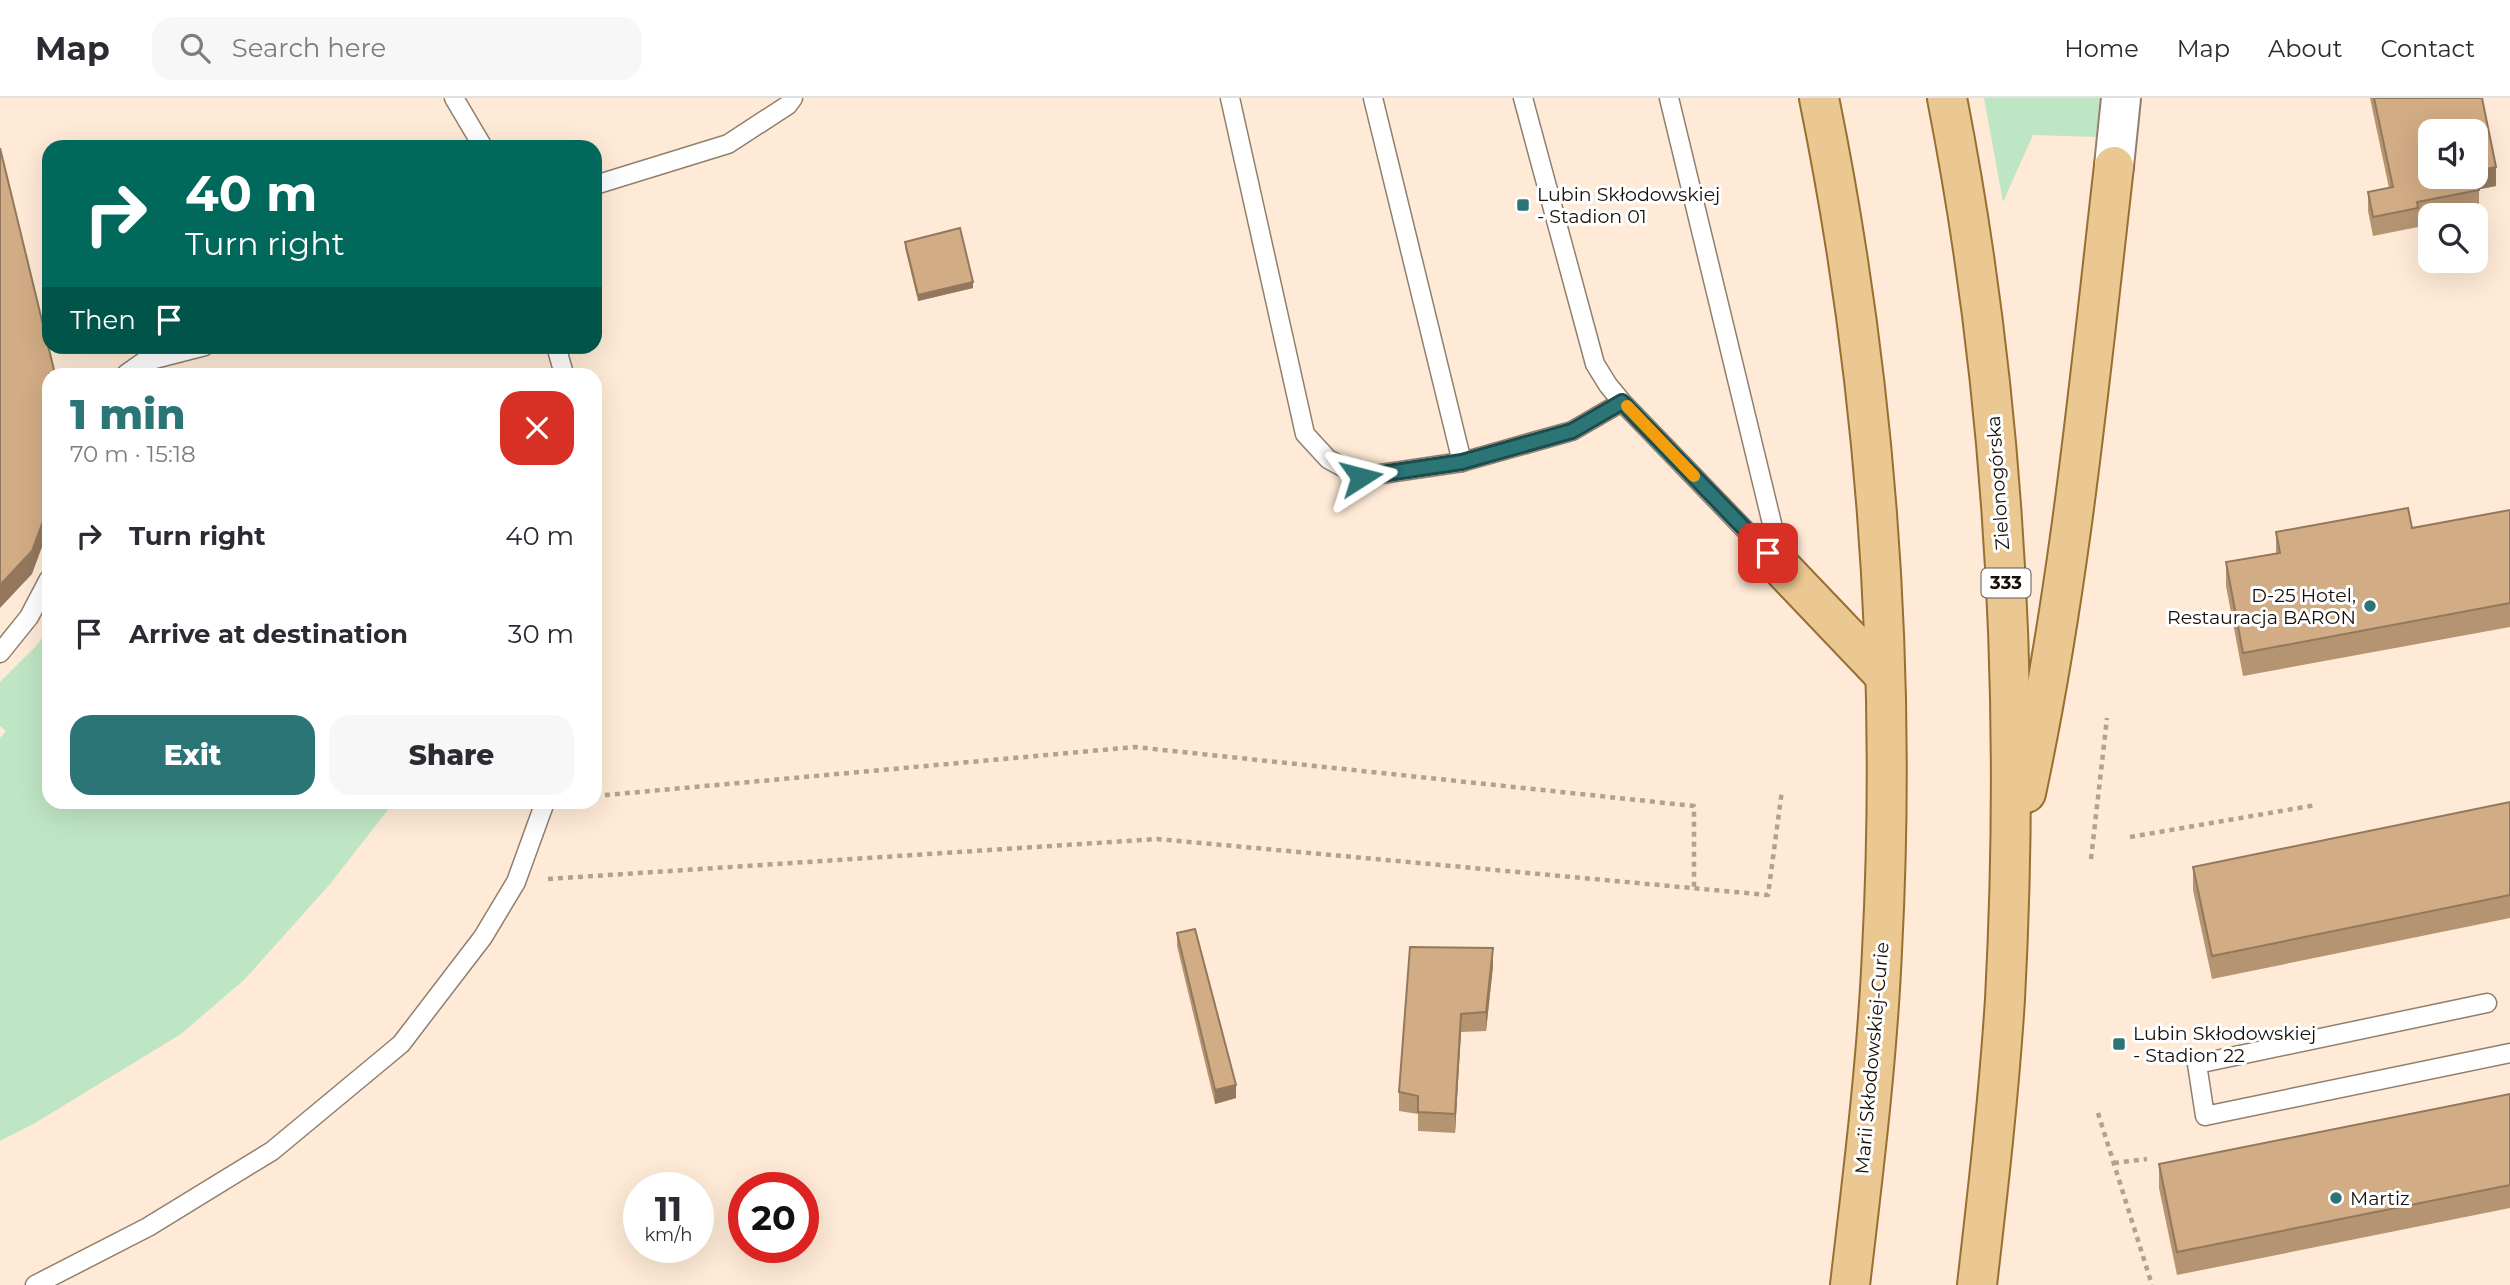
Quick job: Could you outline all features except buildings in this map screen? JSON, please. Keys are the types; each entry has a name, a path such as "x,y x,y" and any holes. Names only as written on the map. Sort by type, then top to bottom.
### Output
{"main road":[{"path":"1819,98 1858,320 1875,486 1885,676"},
{"name":"Zielonogórska","path":"1947,98 1970,227 1999,480 2008,634 2009,871"},
{"path":"2009,871 2047,693 2084,434 2114,166"},
{"path":"1783,569 1885,676"},
{"name":"Marii Skłodowskiej-Curie","path":"1850,1285 1879,1001 1886,831 1885,676"},
{"name":"333","path":"1977,1285 2001,1054 2009,871"}],"street":[{"path":"2114,166 2121,98"}],"lane":[{"path":"454,98 479,140"},
{"path":"602,182 728,144 788,105 793,98"},
{"path":"1230,98 1306,434 1328,459 1361,477 1462,462 1572,431 1622,402"},
{"path":"1373,98 1462,462"},
{"path":"1523,98 1595,364 1608,386 1622,402 1783,569"},
{"path":"1669,98 1783,569"},
{"path":"136,368 144,362 174,354"},
{"path":"0,653 29,617 42,592"},
{"path":"35,1285 148,1227 272,1151 401,1044 483,937 516,882 542,809"},
{"path":"2487,1003 2197,1064 2205,1116 2510,1053"}],"path":[{"path":"2091,859 2106,718"},
{"path":"602,795 1135,747 1694,806 1694,889"},
{"path":"516,882 1157,839 1768,895 1782,790"},
{"path":"2130,837 2316,805"},
{"path":"2098,1113 2152,1285"},
{"path":"2114,1163 2147,1160"}],"green space":[{"path":"1984,98 2100,98 2096,137 2033,135 2003,202"},
{"path":"42,637 42,809 389,809 330,884 245,979 181,1034 35,1123 0,1141 0,738 6,731 0,726 0,682"}],"slow traffic":[{"path":"1627,406 1694,476"}],"place":[{"name":"Lubin Skłodowskiej - Stadion 01","path":"1523,205"},
{"name":"D-25 Hotel, Restauracja BARON","path":"2370,606"},
{"name":"Lubin Skłodowskiej - Stadion 22","path":"2119,1044"},
{"name":"Martiz","path":"2336,1198"}],"route":[{"path":"1361,477 1462,462 1572,431 1622,402 1768,553"}]}
